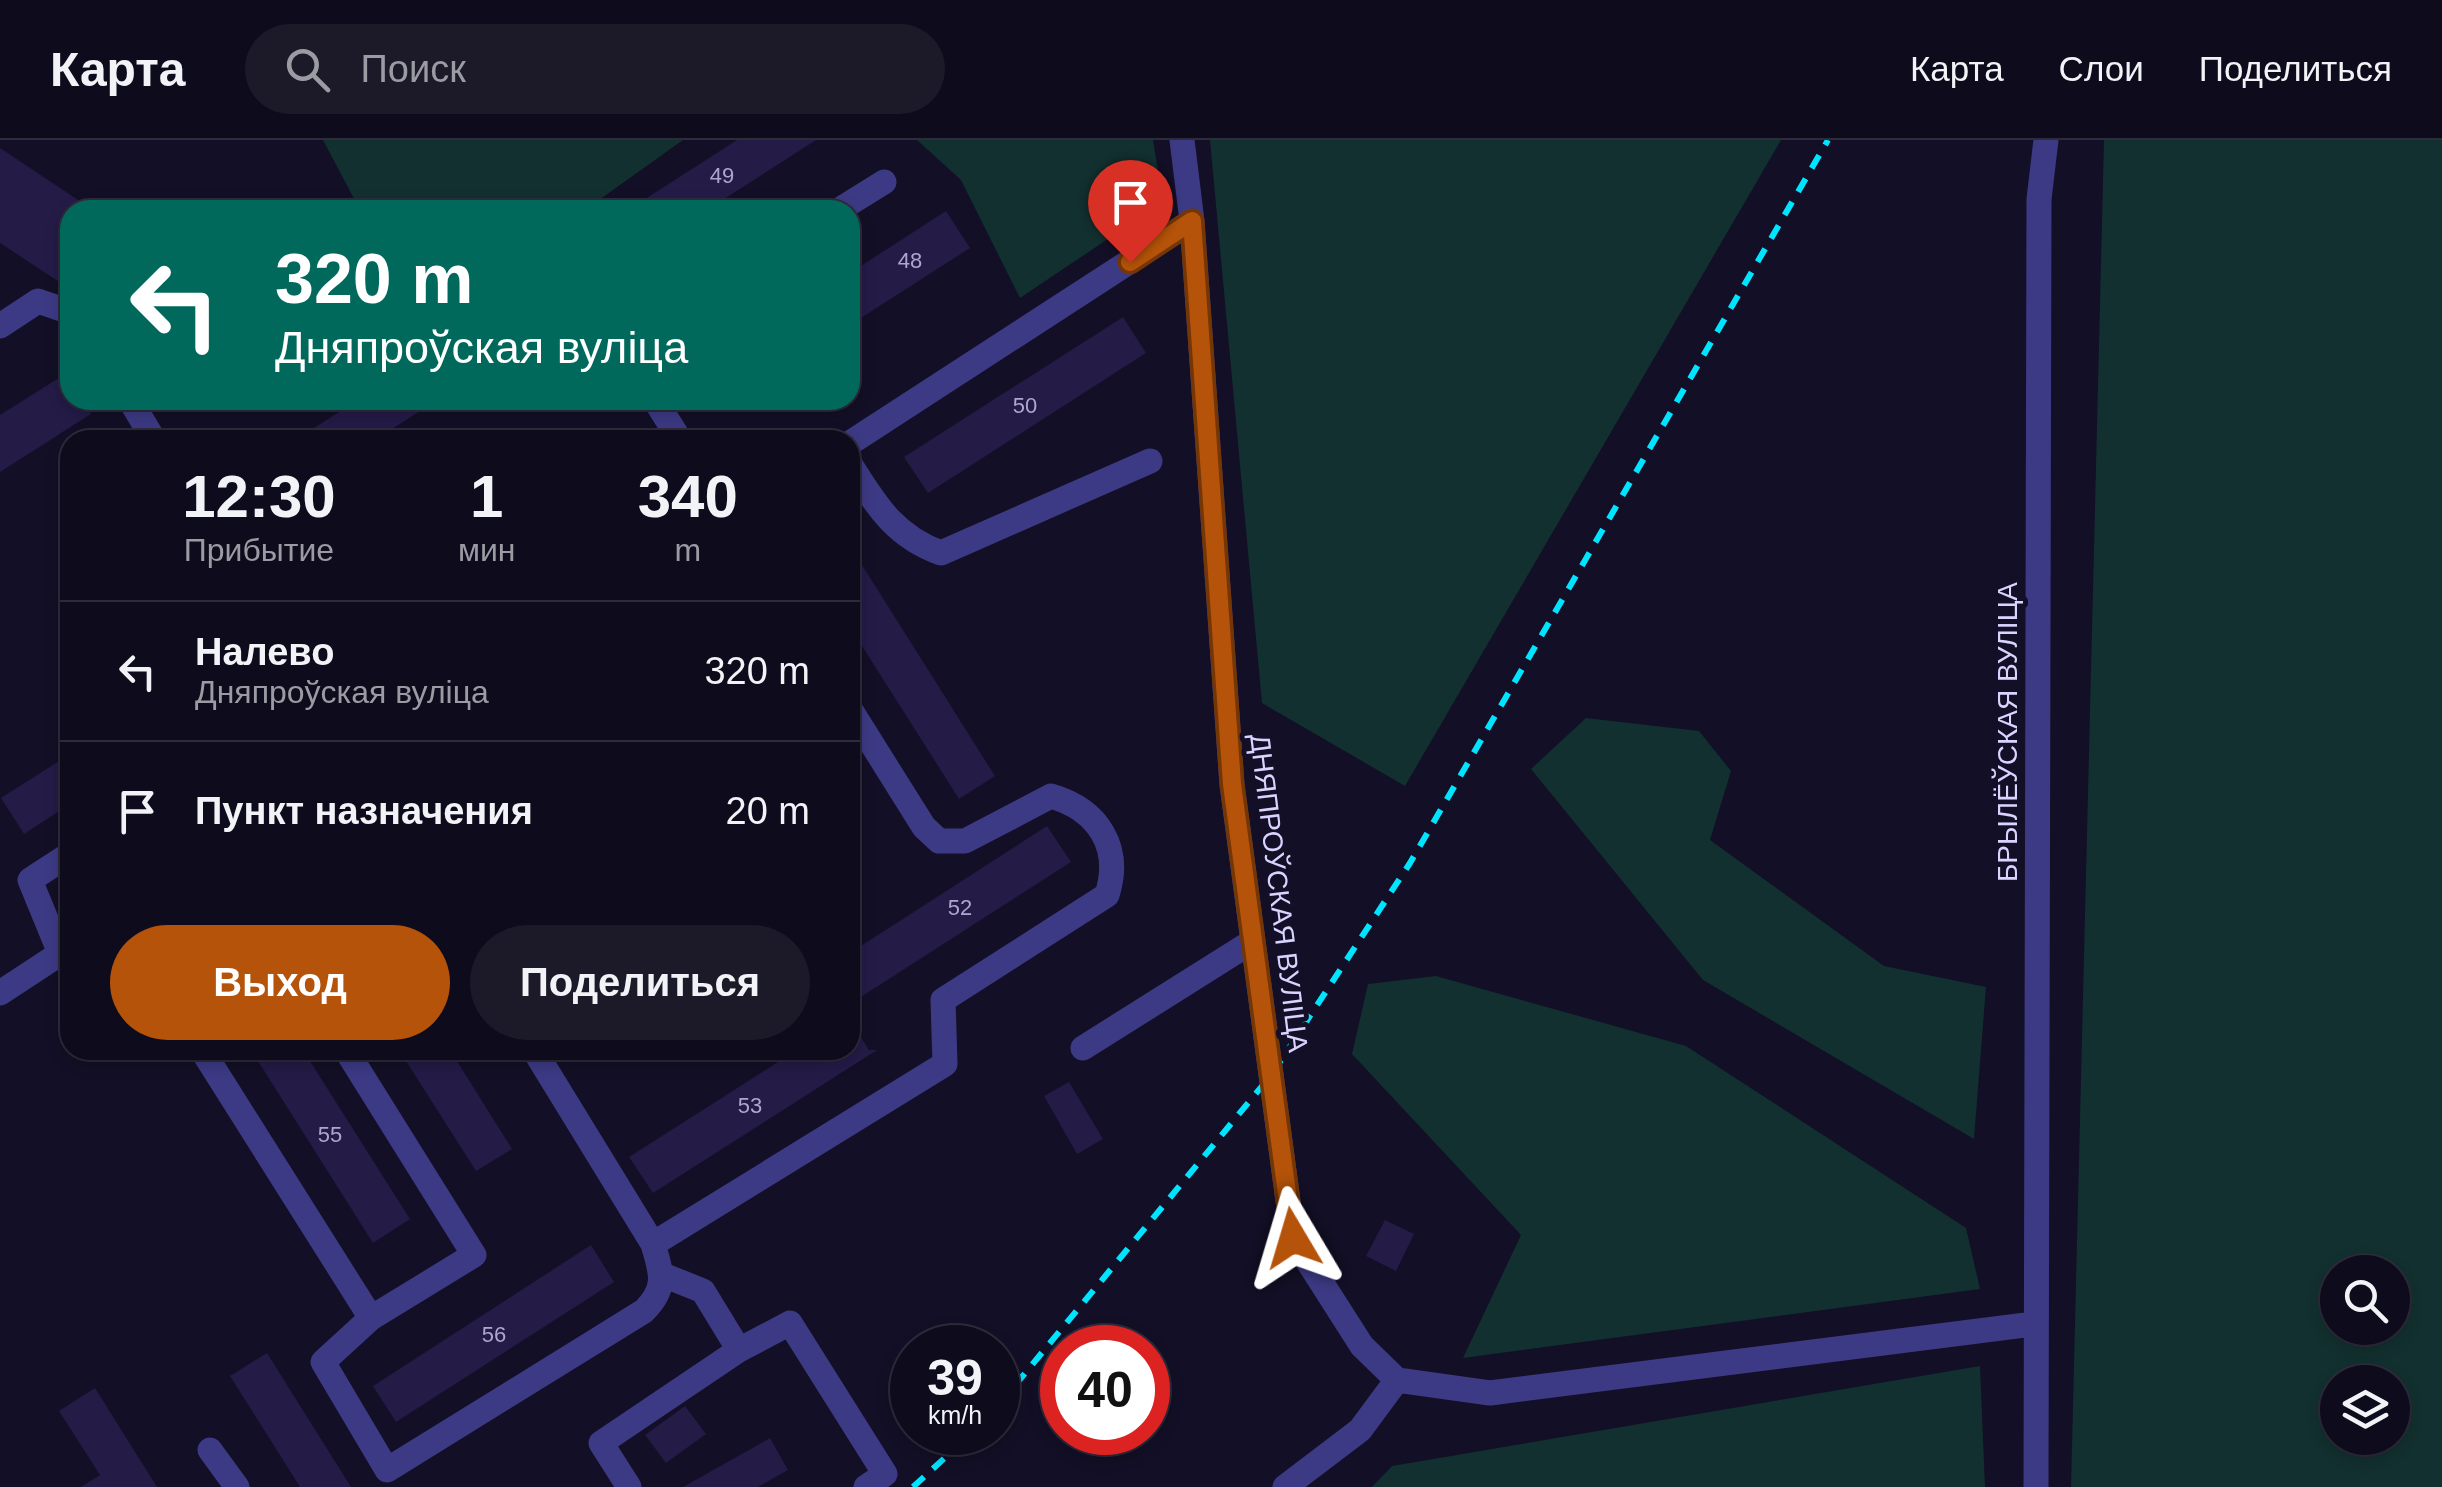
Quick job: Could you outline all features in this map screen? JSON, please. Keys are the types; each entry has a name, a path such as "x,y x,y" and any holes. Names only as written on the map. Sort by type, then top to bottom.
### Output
{"street":[{"name":"ДНЯПРОЎСКАЯ ВУЛІЦА","path":"1182,140 1192,221 1232,784 1293,1238 1362,1346 1396,1380"},
{"name":"БРЫЛЁЎСКАЯ ВУЛІЦА","path":"2034,1324 2038,219 2046,140"},
{"path":"856,200 884,182"},
{"path":"860,437 1192,221"},
{"path":"0,326 38,300 60,308"},
{"path":"860,480 885,520 913,543 941,553 1150,461"},
{"path":"653,1244 945,1064 943,1000 1107,894 1116,868 1104,832 1074,802 1052,796 965,841 939,840 924,827 860,725"},
{"path":"60,860 30,880 60,940"},
{"path":"1083,1048 1254,941"},
{"path":"0,993 60,953"},
{"path":"208,1060 371,1318"},
{"path":"352,1060 474,1255 371,1318 323,1362 391,1478 644,1311 661,1294 663,1275 653,1244 540,1060"},
{"path":"663,1275 703,1291 739,1350"},
{"path":"629,1487 601,1443 739,1350 790,1323 885,1474 866,1487"},
{"path":"1285,1487 1360,1430 1396,1380 1490,1393 2034,1324 2036,1487"},
{"path":"210,1450 237,1487"}],"green space":[{"path":"323,140 683,140 599,200 355,200"},
{"path":"917,140 1153,140 1163,202 1020,298 961,180"},
{"path":"1210,140 1781,140 1405,786 1262,703"},
{"path":"2104,140 2442,140 2442,1487 2071,1487"},
{"path":"1586,718 1699,731 1731,771 1710,840 1884,966 1986,987 1974,1139 1703,980 1531,769"},
{"path":"1436,976 1686,1046 1966,1228 1980,1289 1463,1358 1521,1235 1352,1054 1368,984"},
{"path":"1980,1366 1985,1487 1372,1487 1392,1466"}],"building":[{"path":"737,140 816,140 723,200 644,200"},
{"path":"0,148 78,200 60,200 60,282 0,243"},
{"path":"946,211 970,248 860,319 860,267"},
{"path":"1123,317 1146,353 928,493 904,457"},
{"path":"60,377 60,410 88,410 91,414 60,430 60,434 0,472 0,415"},
{"path":"342,410 422,410 390,430 311,430"},
{"path":"860,562 995,776 959,799 860,643"},
{"path":"60,760 60,811 24,834 1,798"},
{"path":"1047,826 1071,862 860,998 860,947"},
{"path":"860,1036 869,1050 877,1050 653,1193 629,1157 781,1060 860,1060"},
{"path":"257,1060 309,1060 410,1219 373,1243"},
{"path":"405,1060 456,1060 512,1149 476,1171"},
{"path":"1069,1082 1103,1139 1077,1154 1044,1096"},
{"path":"1385,1220 1414,1234 1396,1271 1366,1256"},
{"path":"591,1245 614,1282 396,1422 373,1386"},
{"path":"267,1353 351,1487 300,1487 230,1376"},
{"path":"95,1388 157,1487 81,1487 100,1475 59,1411"},
{"path":"685,1406 706,1434 666,1463 645,1435"},
{"path":"770,1438 788,1470 758,1487 683,1487"}],"railway":[{"path":"1020,1379 1272,1074 1410,863 1828,140"},
{"path":"913,1487 948,1455"}],"route":[{"path":"1130,262 1192,221 1232,784 1293,1238"}]}
